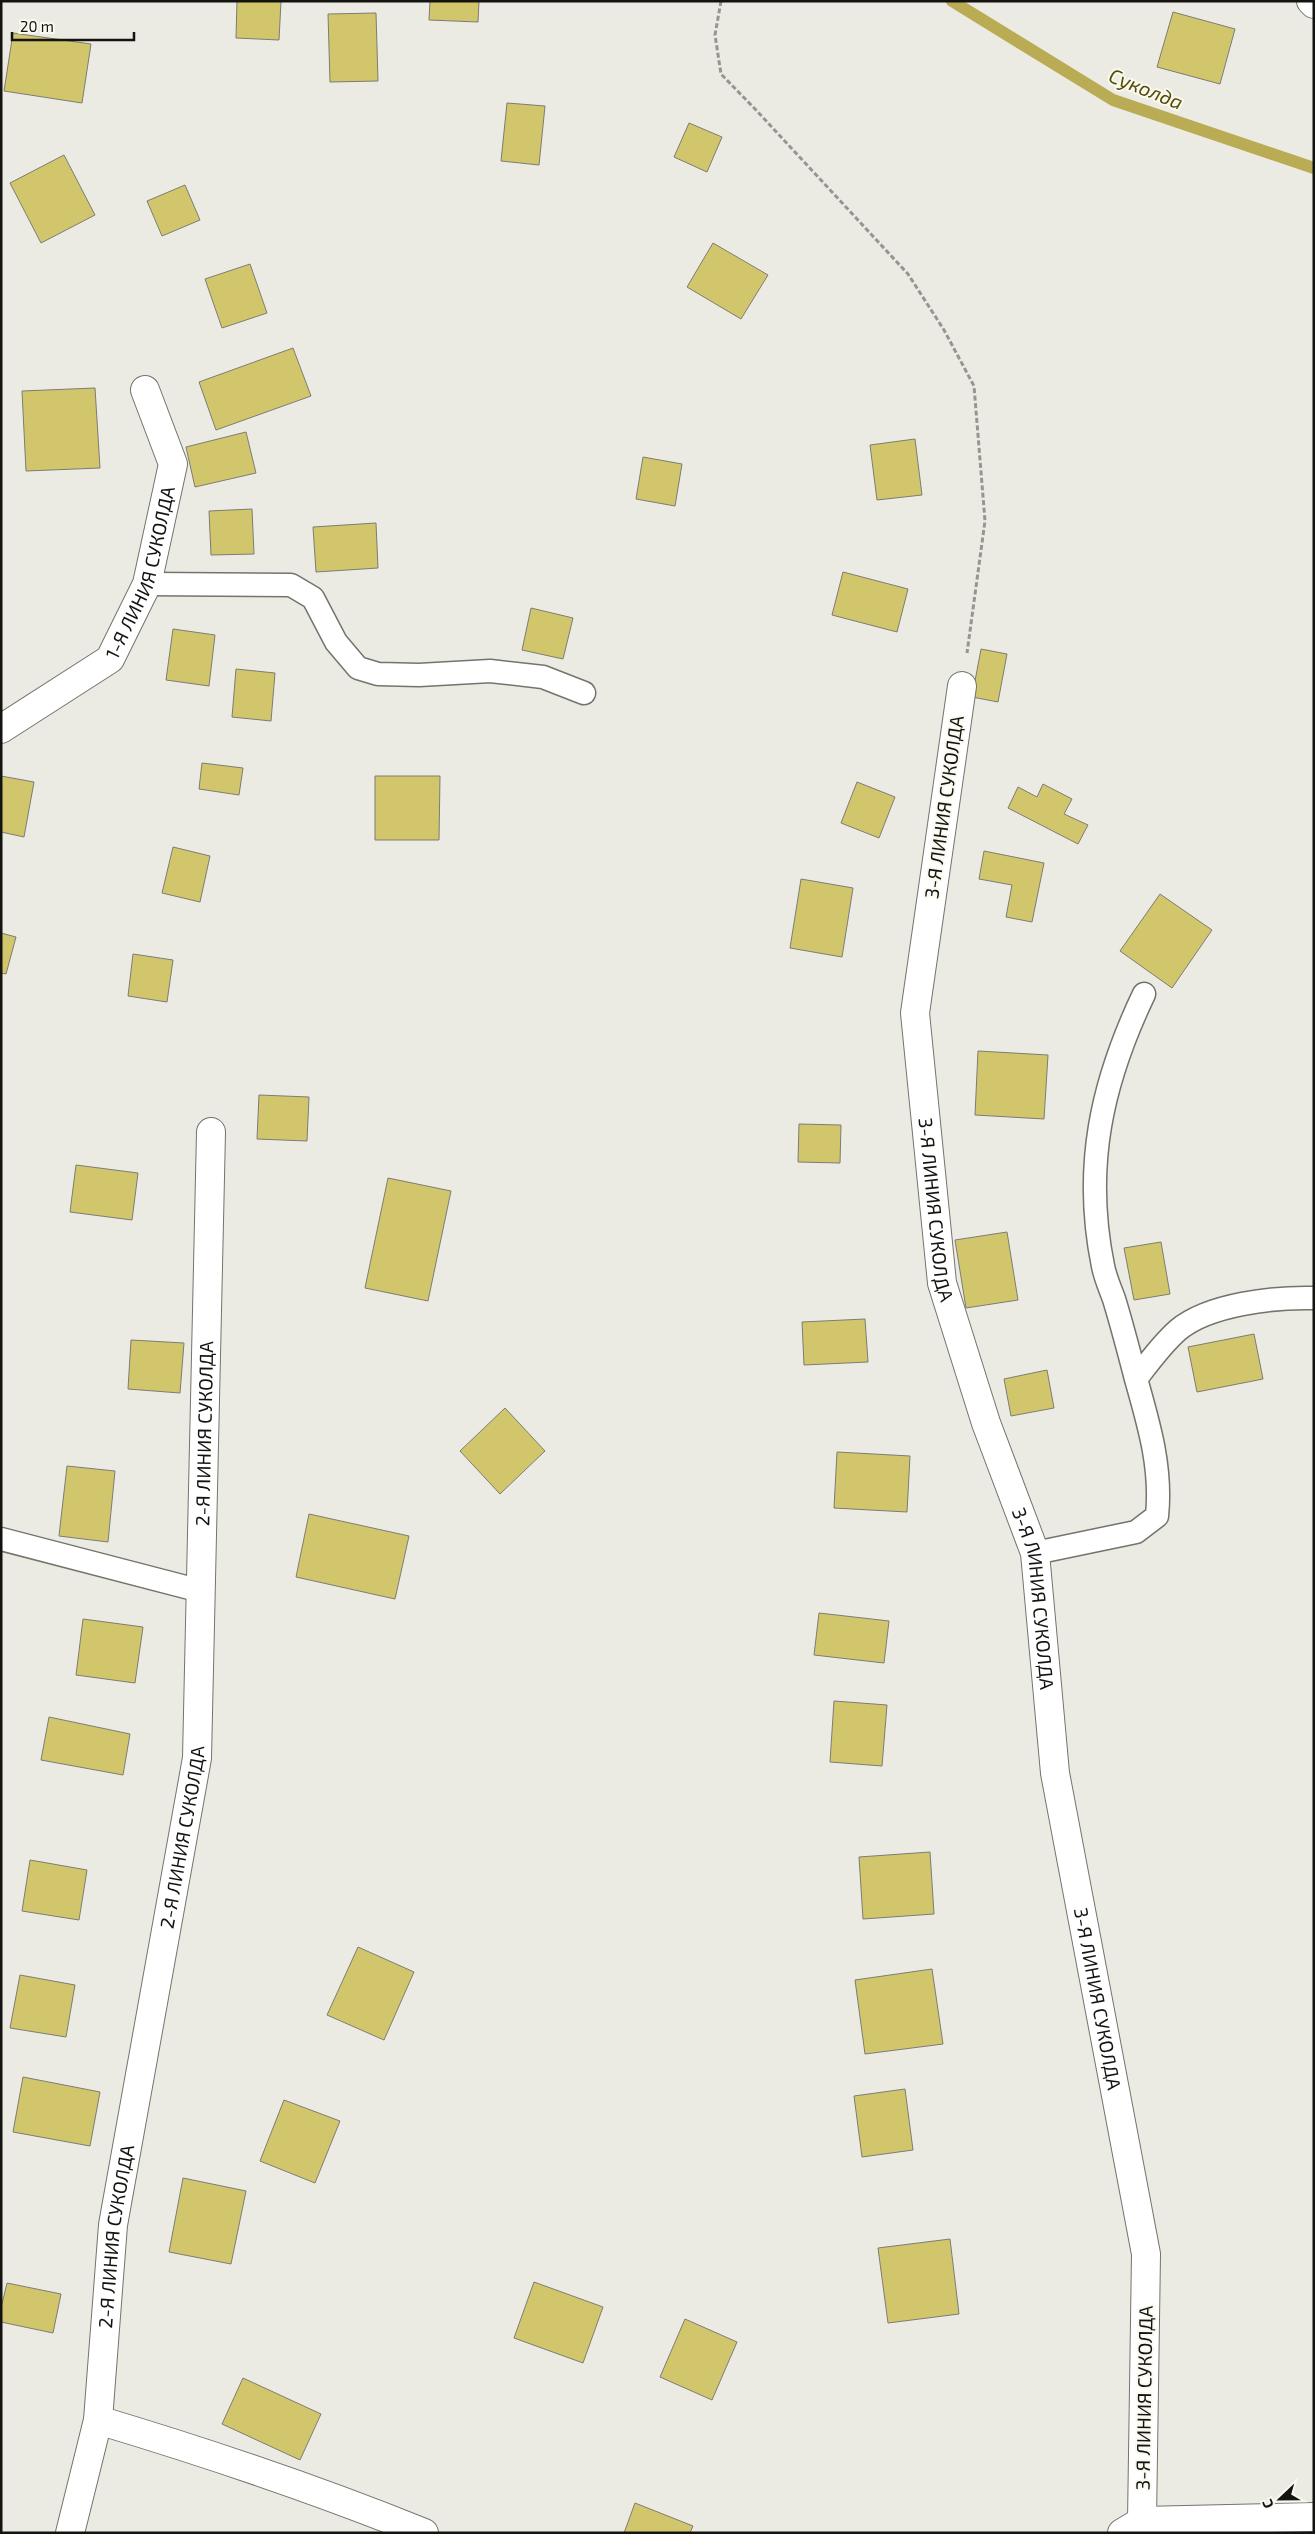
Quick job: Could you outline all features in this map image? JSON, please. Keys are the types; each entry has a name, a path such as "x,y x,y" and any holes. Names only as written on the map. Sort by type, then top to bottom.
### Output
{"street":[{"path":"1311,1 1314,4"},
{"name":"1-Я ЛИНИЯ СУКОЛДА","path":"1,729 110,660 147,584 173,464 145,390"},
{"name":"3-Я ЛИНИЯ СУКОЛДА","path":"962,686 915,1013 942,1284 986,1423 1035,1554 1055,1773 1146,2254 1132,2527"},
{"name":"2-Я ЛИНИЯ СУКОЛДА","path":"70,2533 98,2420 113,2225 197,1758 211,1132"},
{"path":"98,2420 186,2446 365,2509 424,2533"},
{"path":"1132,2527 1314,2518"}],"lane":[{"path":"147,584 292,585 313,598 336,642 358,668 378,674 420,675 490,671 543,676 584,693"},
{"path":"1035,1554 1136,1532 1157,1516 1160,1489 1150,1429 1103,1268 1093,1190 1095,1156 1110,1075 1127,1029 1144,994"},
{"path":"1136,1379 1160,1348 1180,1329 1208,1314 1239,1305 1295,1298 1314,1298"},
{"path":"1,1538 201,1591"}],"path":[{"path":"720,1 715,35 721,74 908,274 944,330 974,386 985,521 962,686"}],"building":[{"path":"237,1 281,1 279,40 236,38"},
{"path":"430,1 479,1 478,22 429,20"},
{"path":"1173,12 1235,29 1220,84 1157,67"},
{"path":"376,13 378,81 330,82 328,14"},
{"path":"13,33 91,44 82,103 4,91"},
{"path":"507,103 545,106 539,165 501,161"},
{"path":"689,123 722,137 707,172 674,157"},
{"path":"64,155 95,215 41,243 10,183"},
{"path":"185,185 200,220 162,236 147,201"},
{"path":"713,243 768,275 741,319 687,287"},
{"path":"250,264 267,313 222,328 205,279"},
{"path":"293,348 311,396 216,430 199,382"},
{"path":"95,388 100,468 26,471 22,391"},
{"path":"246,432 256,473 195,487 186,447"},
{"path":"915,439 922,495 877,500 870,445"},
{"path":"643,457 682,464 675,506 636,499"},
{"path":"252,509 254,554 211,555 209,511"},
{"path":"376,523 378,568 316,572 313,527"},
{"path":"843,572 908,589 897,632 832,615"},
{"path":"531,608 573,618 563,659 522,650"},
{"path":"173,629 215,635 209,686 166,680"},
{"path":"981,649 1007,654 998,702 972,697"},
{"path":"236,669 275,673 271,721 232,717"},
{"path":"202,763 243,768 239,795 199,789"},
{"path":"1,776 34,782 24,837 1,832"},
{"path":"375,776 440,776 439,840 375,840"},
{"path":"857,782 895,797 879,838 841,823"},
{"path":"1043,784 1072,799 1064,814 1088,825 1078,844 1008,808 1018,787 1037,797"},
{"path":"173,847 210,856 200,902 162,893"},
{"path":"984,851 1044,863 1032,922 1006,917 1012,885 979,879"},
{"path":"801,879 853,888 842,957 790,948"},
{"path":"1160,894 1212,930 1172,988 1120,951"},
{"path":"1,933 16,937 6,974 1,973"},
{"path":"133,954 173,960 167,1002 128,996"},
{"path":"978,1051 1048,1055 1044,1119 975,1115"},
{"path":"259,1095 309,1097 307,1141 257,1139"},
{"path":"799,1124 841,1125 840,1163 798,1162"},
{"path":"76,1165 138,1173 132,1220 70,1212"},
{"path":"388,1178 451,1191 428,1301 365,1288"},
{"path":"1007,1232 1018,1300 966,1308 955,1240"},
{"path":"1161,1242 1170,1294 1134,1300 1124,1248"},
{"path":"865,1319 868,1362 804,1365 802,1322"},
{"path":"1254,1334 1263,1379 1197,1392 1188,1347"},
{"path":"131,1340 184,1343 180,1393 128,1389"},
{"path":"1047,1370 1054,1408 1011,1416 1004,1379"},
{"path":"505,1408 545,1451 500,1494 460,1451"},
{"path":"837,1452 910,1456 907,1512 834,1508"},
{"path":"67,1466 115,1471 108,1542 59,1536"},
{"path":"309,1514 409,1536 395,1599 296,1577"},
{"path":"819,1613 889,1621 884,1663 814,1655"},
{"path":"83,1619 143,1627 135,1683 76,1675"},
{"path":"834,1701 887,1705 882,1766 830,1762"},
{"path":"49,1717 130,1734 123,1775 41,1760"},
{"path":"930,1852 934,1914 863,1919 859,1857"},
{"path":"30,1860 87,1870 79,1920 22,1911"},
{"path":"358,1947 414,1972 384,2040 327,2015"},
{"path":"932,1969 943,2044 865,2054 855,1980"},
{"path":"20,1975 75,1985 66,2037 10,2028"},
{"path":"23,2077 100,2092 90,2146 13,2132"},
{"path":"905,2089 913,2150 862,2157 854,2096"},
{"path":"284,2100 340,2121 315,2183 260,2161"},
{"path":"183,2178 246,2191 231,2264 169,2252"},
{"path":"950,2239 959,2314 888,2323 878,2248"},
{"path":"534,2282 603,2307 583,2363 514,2338"},
{"path":"7,2283 61,2294 53,2333 1,2322 1,2308"},
{"path":"685,2319 737,2342 712,2400 660,2377"},
{"path":"243,2378 321,2414 300,2460 222,2424"},
{"path":"635,2503 693,2526 690,2533 624,2533"}],"waterway":[{"name":"Суколда","path":"952,1 1113,100 1314,168"}]}
